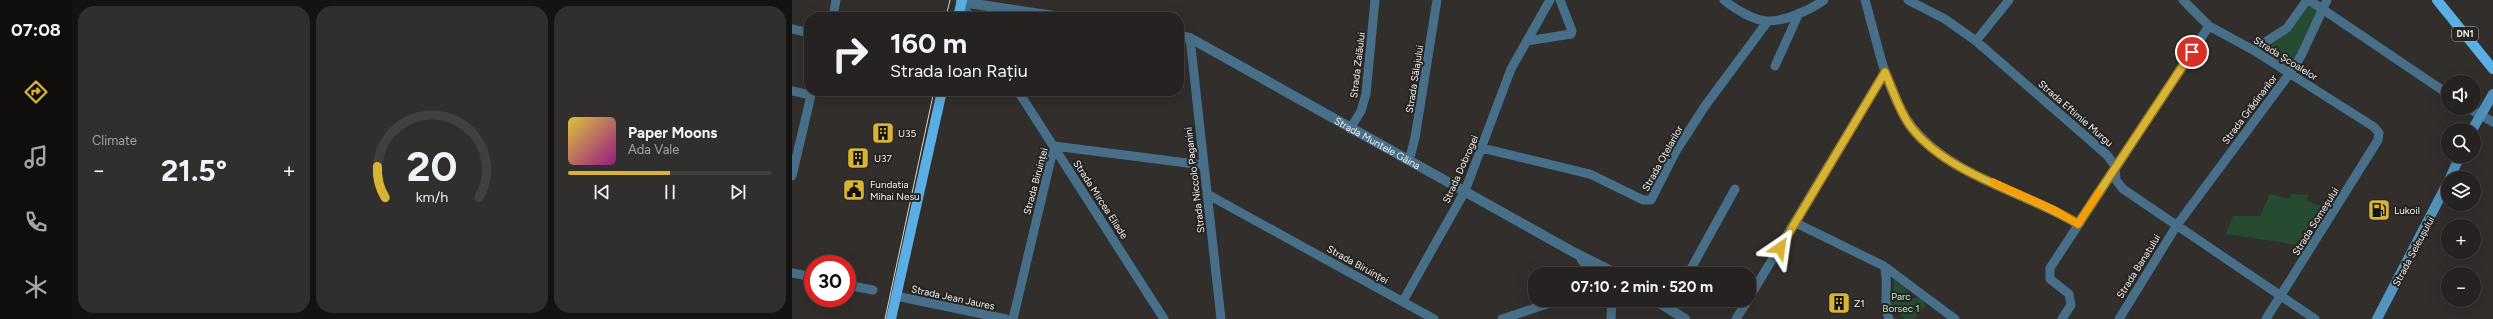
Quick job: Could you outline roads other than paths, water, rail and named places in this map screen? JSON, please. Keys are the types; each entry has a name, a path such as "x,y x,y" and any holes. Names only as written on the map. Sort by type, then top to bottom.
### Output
{"main road":[{"name":"DN1","path":"2436,0 2493,69"},
{"path":"959,12 962,1"},
{"path":"2481,112 2493,94"},
{"path":"891,319 941,96"},
{"path":"2475,123 2479,115"},
{"name":"Strada Seleușului","path":"2377,319 2441,196"}],"street":[{"path":"834,12 836,0"},
{"name":"Strada Zalăului","path":"1350,129 1361,111 1366,94 1375,0"},
{"name":"Strada Sălajului","path":"1409,161 1415,138 1437,0"},
{"name":"Strada Dobrogei","path":"1403,301 1465,191 1511,69 1550,0"},
{"path":"1527,41 1571,34 1572,31 1560,0"},
{"path":"1724,0 1742,13 1768,22 1799,13 1824,0"},
{"path":"1865,0 1885,72 1898,104 1911,126 1926,142 1966,170 2042,204 2078,224"},
{"name":"Strada Eftimie Murgu","path":"1908,0 1945,19 1976,41 2107,155 2116,166"},
{"path":"1976,41 2009,0"},
{"name":"Strada Școalelor","path":"2183,0 2209,26 2253,50 2290,73 2374,127 2379,133"},
{"path":"2253,50 2287,28 2308,0 2441,89"},
{"name":"Strada Grădinarilor","path":"2177,225 2290,73 2328,0"},
{"path":"962,1 968,12"},
{"path":"962,1 1029,12"},
{"path":"1775,66 1799,13"},
{"name":"Strada Oțelarilor","path":"1482,148 1590,174 1643,200 1651,200 1676,151 1705,106 1768,22"},
{"path":"2062,319 2071,305 2069,294 2050,278 2048,274 2050,268 2209,26"},
{"path":"792,29 804,32"},
{"name":"Strada Muntele Găina","path":"1184,37 1190,38 1350,129 1602,267"},
{"name":"Strada Niccolo Paganini","path":"1190,38 1221,319"},
{"path":"1756,286 1796,223 1885,72"},
{"path":"792,92 804,93"},
{"path":"792,176 810,96"},
{"name":"Strada Mircea Eliade","path":"1021,96 1164,319"},
{"path":"2479,115 2493,122"},
{"name":"Strada Someșului","path":"2266,319 2378,140 2379,133"},
{"name":"Strada Biruinței","path":"1013,319 1054,146 1203,165"},
{"path":"2116,166 2116,180 2123,189 2315,319"},
{"path":"1692,267 1735,189"},
{"name":"Strada Biruinței","path":"1207,194 1434,319"},
{"path":"1796,223 1884,266 1940,315 1955,319"},
{"name":"Strada Banatului","path":"2119,319 2177,225"},
{"name":"Strada Muntele Găina","path":"1575,253 1590,267"},
{"path":"1884,266 1888,279 1885,307 1889,319"},
{"path":"792,272 804,275"},
{"path":"856,287 873,290"},
{"name":"Strada Jean Jaures","path":"896,296 1006,319"},
{"path":"1502,319 1538,307"},
{"path":"1611,319 1612,307"},
{"path":"1675,307 1685,319"},
{"path":"1736,319 1743,307"}],"tram line":[{"path":"947,12 950,0"},
{"path":"885,319 933,96"}],"place":[{"name":"U35","path":"883,133"},
{"name":"U37","path":"858,158"},
{"name":"Fundatia Mihai Nesu","path":"854,190"},
{"name":"Lukoil","path":"2379,210"},
{"name":"Z1","path":"1839,303"}],"park label":[{"name":"Parc Borsec 1","path":"1901,302"}]}
